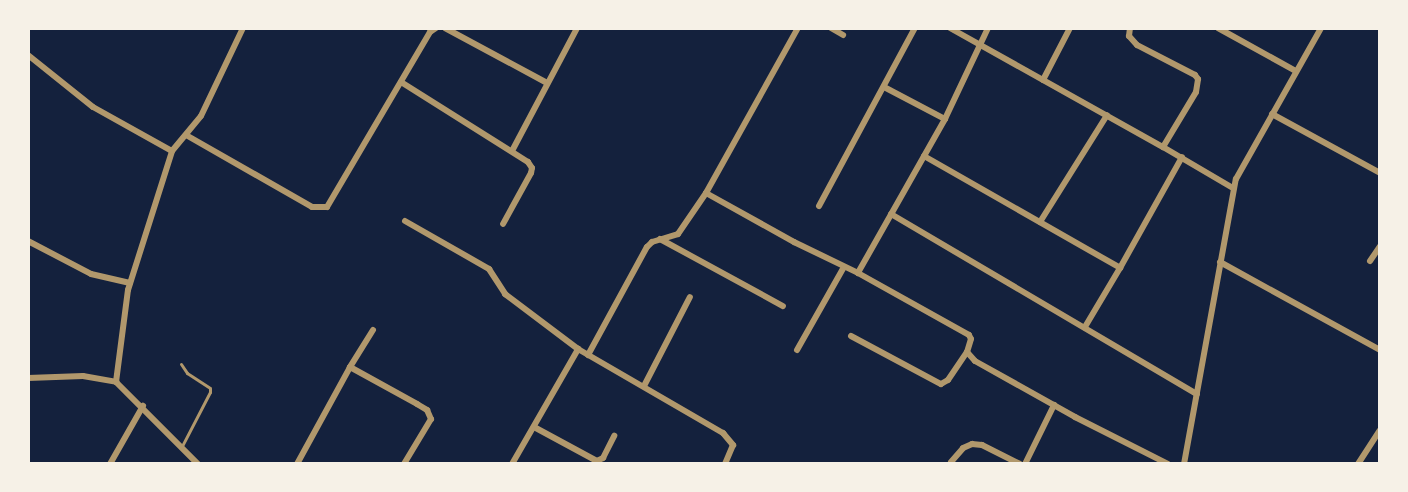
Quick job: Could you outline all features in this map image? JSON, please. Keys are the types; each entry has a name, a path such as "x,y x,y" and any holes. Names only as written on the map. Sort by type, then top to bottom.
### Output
{"street":[{"path":"116,382 130,283 172,151 210,100 243,28"},
{"path":"186,135 312,207 327,207 430,32 435,28"},
{"path":"445,28 547,83"},
{"path":"512,152 577,28"},
{"path":"588,354 640,256 652,242 678,234 706,193 798,28"},
{"path":"831,28 843,35"},
{"path":"819,206 915,28"},
{"path":"950,28 1233,188"},
{"path":"858,273 945,119 988,28"},
{"path":"1043,80 1070,28"},
{"path":"1130,28 1129,36 1137,45 1195,75 1198,79 1196,92 1163,147"},
{"path":"1218,28 1296,71"},
{"path":"1185,464 1233,188 1321,28"},
{"path":"28,55 93,107 172,151"},
{"path":"401,82 528,162 532,168 503,224"},
{"path":"884,87 945,119"},
{"path":"1272,114 1380,173"},
{"path":"1040,222 1107,115"},
{"path":"924,156 1120,268"},
{"path":"1085,327 1182,158"},
{"path":"706,193 858,273 969,335 971,339 967,352 948,380 941,384 851,336"},
{"path":"891,214 1197,394"},
{"path":"405,221 489,268 505,294 578,349 729,438 733,445 725,464"},
{"path":"660,239 783,306"},
{"path":"28,241 91,274 130,283"},
{"path":"1370,261 1380,246"},
{"path":"1220,262 1380,350"},
{"path":"797,350 844,267"},
{"path":"644,386 690,297"},
{"path":"297,464 373,330"},
{"path":"512,464 578,349"},
{"path":"967,352 975,361 1168,464"},
{"path":"350,367 406,397 430,415 429,424 404,464"},
{"path":"28,378 83,376 116,382 198,464"},
{"path":"1025,464 1054,405"},
{"path":"110,464 142,406"},
{"path":"534,427 597,461 603,458 614,436"},
{"path":"1358,464 1380,430"},
{"path":"951,462 963,448 972,444 982,445 1020,464"}],"lane":[{"path":"181,364 187,373 210,388 182,447"}]}
